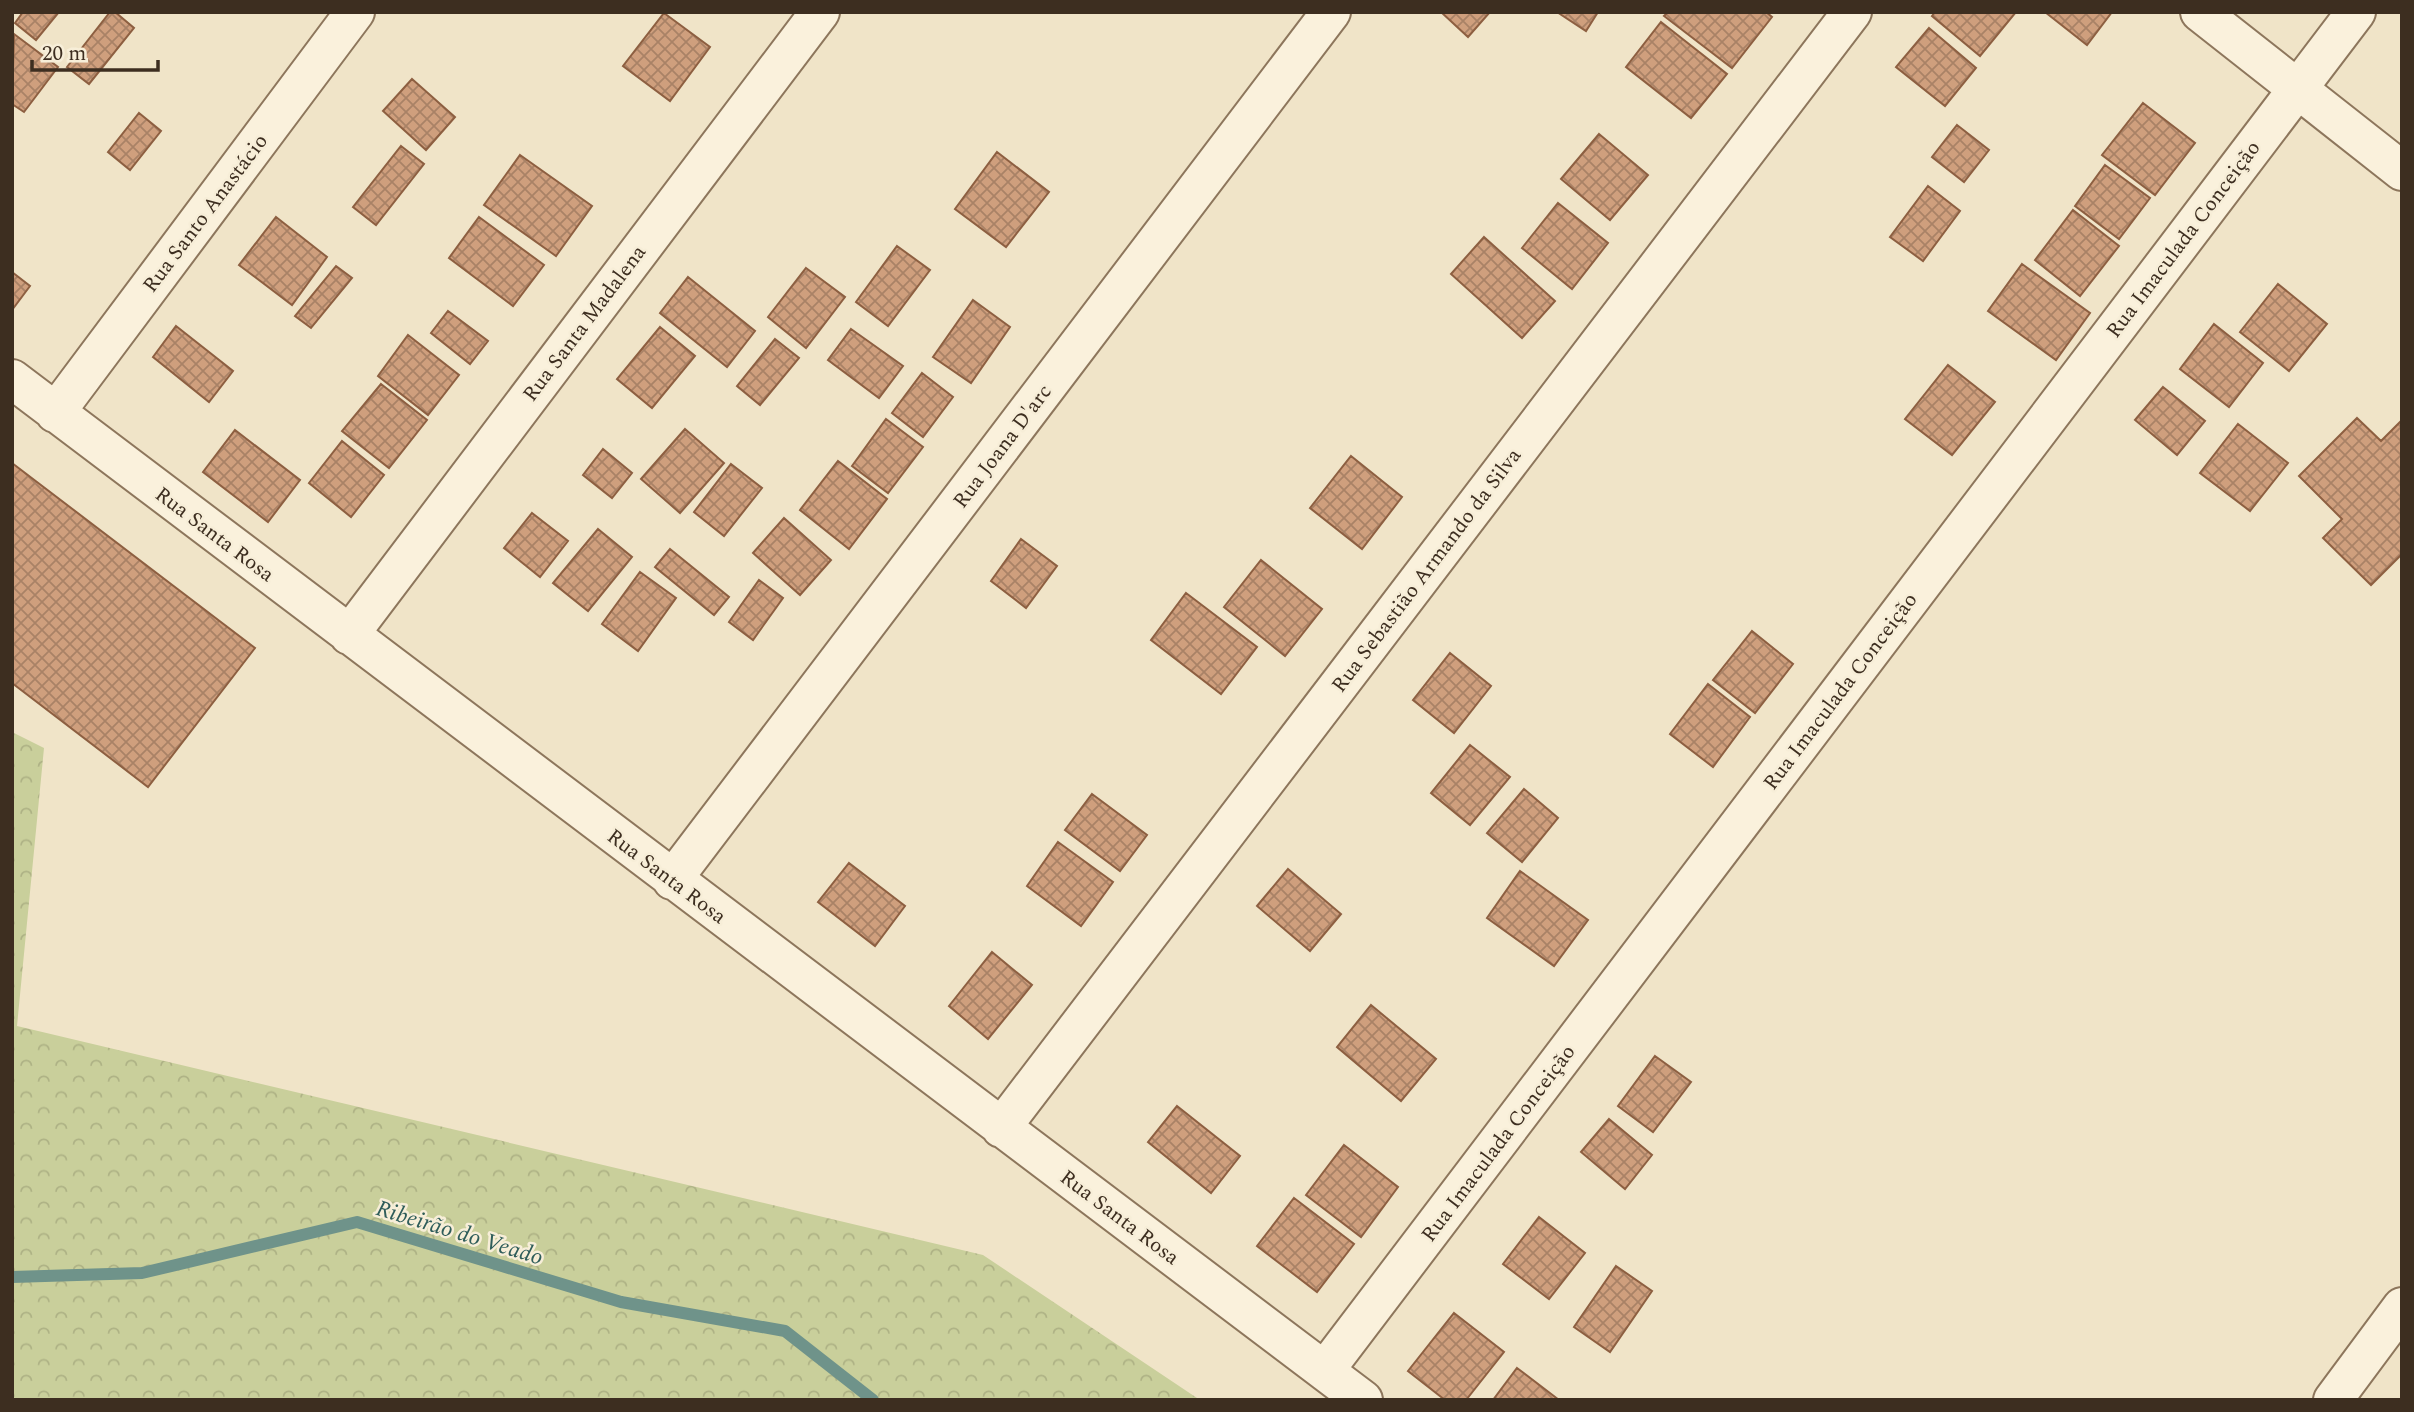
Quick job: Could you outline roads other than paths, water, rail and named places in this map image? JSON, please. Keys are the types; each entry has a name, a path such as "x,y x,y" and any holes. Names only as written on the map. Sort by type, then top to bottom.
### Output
{"street":[{"name":"Rua Santo Anastácio","path":"55,413 355,12"},
{"name":"Rua Santa Madalena","path":"349,635 820,12"},
{"name":"Rua Joana D'arc","path":"672,880 1331,12"},
{"name":"Rua Sebastião Armando da Silva","path":"1000,1128 1852,12"},
{"path":"2200,12 2402,171"},
{"name":"Rua Imaculada Conceição","path":"1325,1370 2356,12"},
{"name":"Rua Santa Rosa","path":"12,379 1363,1400"},
{"path":"2333,1400 2402,1307"}],"waterway":[{"name":"Ribeirão do Veado","path":"12,1277 142,1273 357,1222 621,1302 785,1331 873,1400"}]}
